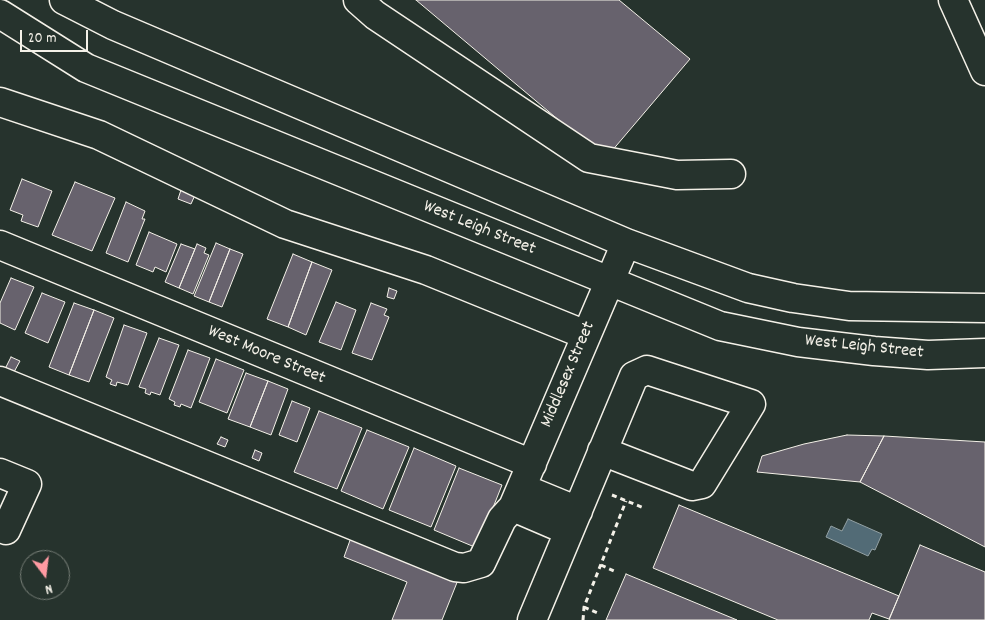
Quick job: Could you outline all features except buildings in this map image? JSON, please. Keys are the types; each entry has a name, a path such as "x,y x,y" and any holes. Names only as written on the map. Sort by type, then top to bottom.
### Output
{"street":[{"path":"64,0 113,25 626,243 748,288 793,298 849,306 985,308"},
{"path":"358,0 374,15 589,158 677,176 731,174"},
{"path":"953,0 985,71"},
{"name":"West Leigh Street","path":"0,14 86,68 720,326 798,342 928,355 985,353"},
{"path":"0,102 99,135 285,224 426,270 586,335"},
{"name":"Middlesex Street","path":"0,381 455,567 464,568 481,563 502,519 522,486 626,243"},
{"name":"West Moore Street","path":"0,245 522,486 573,521"},
{"path":"532,620 573,521 602,452 634,376 647,370 751,404 702,484 692,486 602,452"},
{"path":"0,473 27,484 6,530 0,527"}],"path":[{"path":"606,492 644,508"},
{"path":"584,620 584,606 626,501"},
{"path":"601,565 614,571"},
{"path":"584,606 600,614"}],"water":[{"path":"848,519 882,534 875,550 872,549 868,556 826,537 831,526 842,531"}]}
